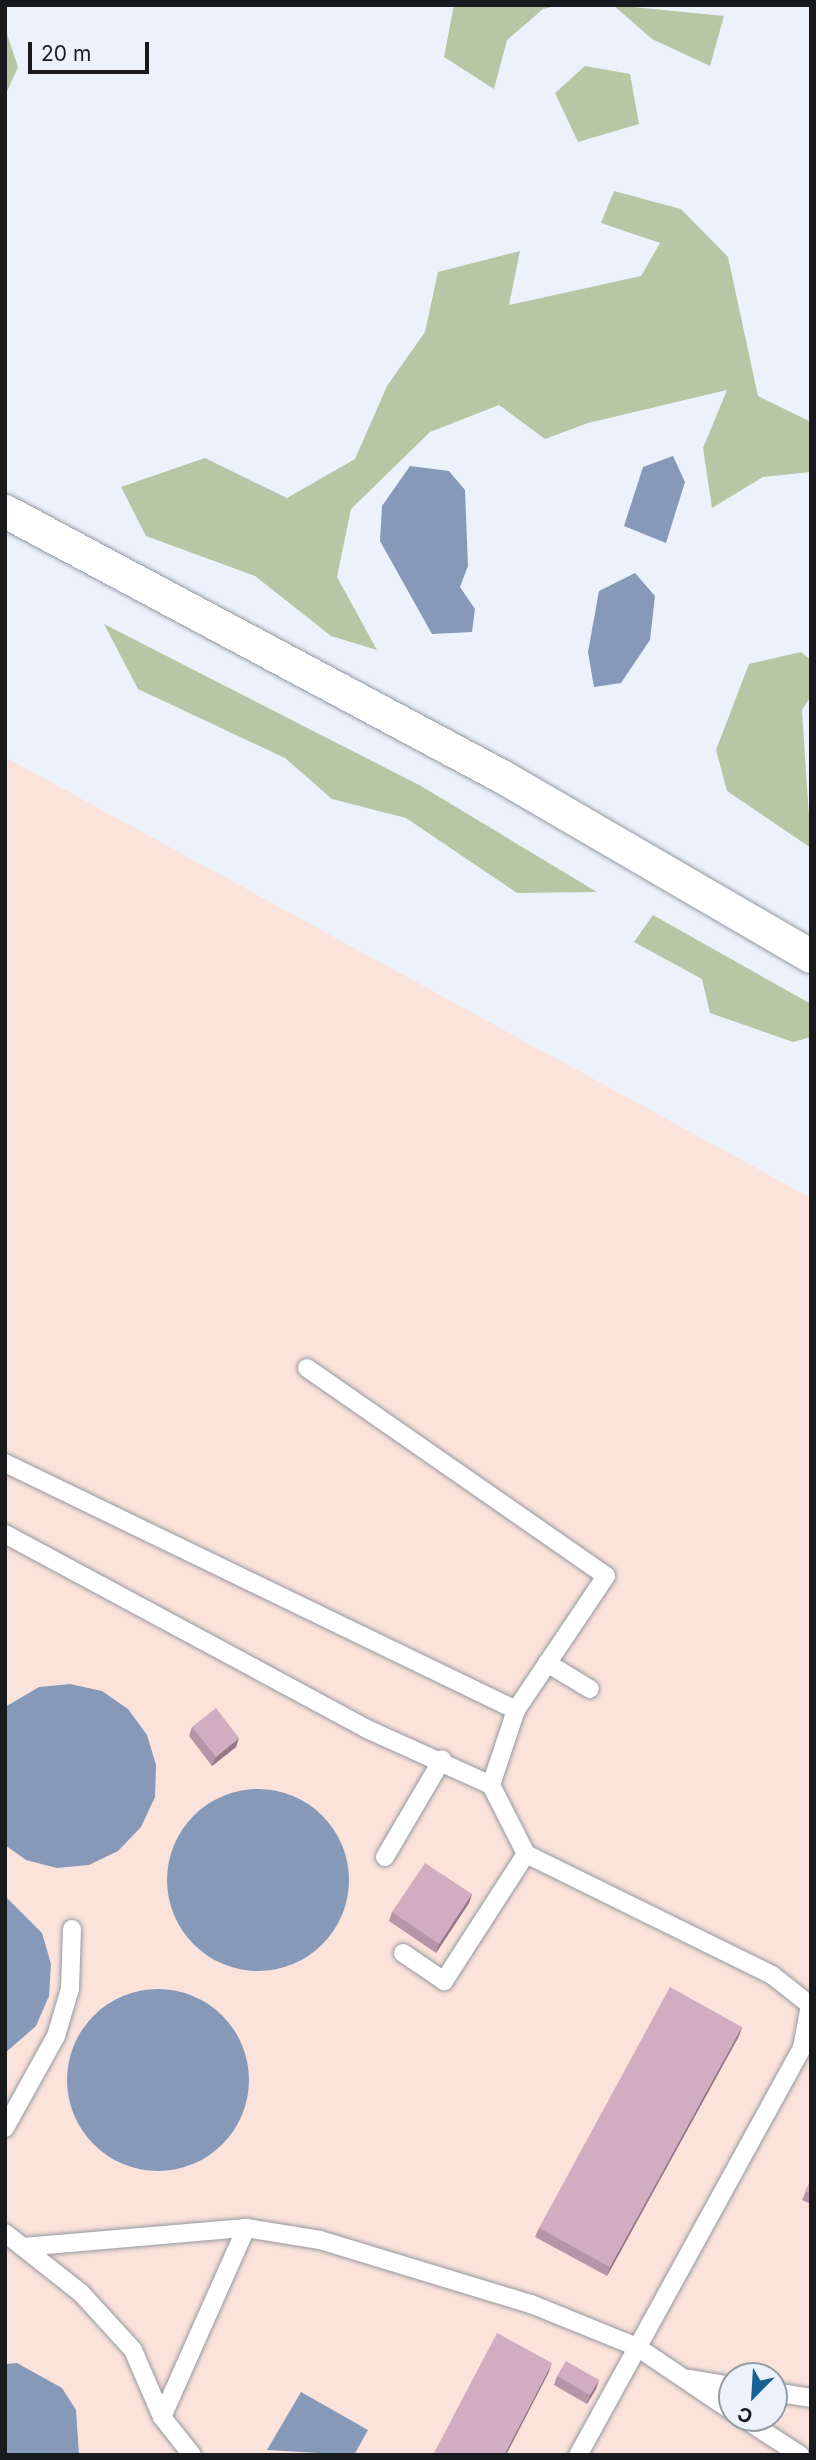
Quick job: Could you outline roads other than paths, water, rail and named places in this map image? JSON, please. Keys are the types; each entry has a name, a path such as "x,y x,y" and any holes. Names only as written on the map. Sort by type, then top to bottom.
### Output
{"street":[{"path":"5,511 505,778 811,956"}],"lane":[{"path":"307,1368 600,1567 606,1576 516,1710 491,1785"},
{"path":"5,1464 516,1710"},
{"path":"5,1534 367,1729 442,1760 491,1785 526,1854 772,1975 810,2005 802,2048 578,2455"},
{"path":"547,1662 590,1689"},
{"path":"385,1857 442,1760"},
{"path":"403,1953 444,1980 526,1854"},
{"path":"5,2128 56,2036 70,1989 72,1929"},
{"path":"162,2417 246,2228"},
{"path":"23,2247 246,2228 320,2240 531,2304 637,2347 718,2402"},
{"path":"5,2233 81,2293 133,2350 162,2417 192,2455"},
{"path":"682,2378 718,2384"},
{"path":"788,2394 811,2398"},
{"path":"765,2432 800,2455"}],"water":[{"path":"673,456 685,482 666,543 624,526 643,467"},
{"path":"410,466 449,471 465,490 468,566 460,587 475,609 472,632 432,634 380,541 382,506"},
{"path":"635,573 655,596 650,640 621,683 594,687 588,652 599,591"},
{"path":"70,1684 102,1691 128,1709 147,1735 156,1765 155,1797 141,1827 118,1851 89,1865 57,1868 26,1860 5,1845 5,1707 39,1687"},
{"path":"258,1789 276,1790 293,1796 323,1815 342,1845 348,1862 348,1898 342,1915 323,1945 293,1964 276,1970 258,1971 240,1970 223,1964 193,1945 174,1915 168,1898 167,1880 168,1862 174,1845 193,1815 223,1796 240,1790"},
{"path":"5,1896 42,1933 51,1964 49,1996 36,2026 5,2053"},
{"path":"158,1989 193,1996 223,2015 242,2045 249,2080 242,2115 223,2145 193,2164 158,2171 123,2164 93,2145 74,2115 67,2080 74,2045 93,2015 123,1996"},
{"path":"17,2363 62,2388 76,2410 79,2455 5,2455 5,2364"},
{"path":"301,2392 368,2430 354,2455 267,2450"}]}
